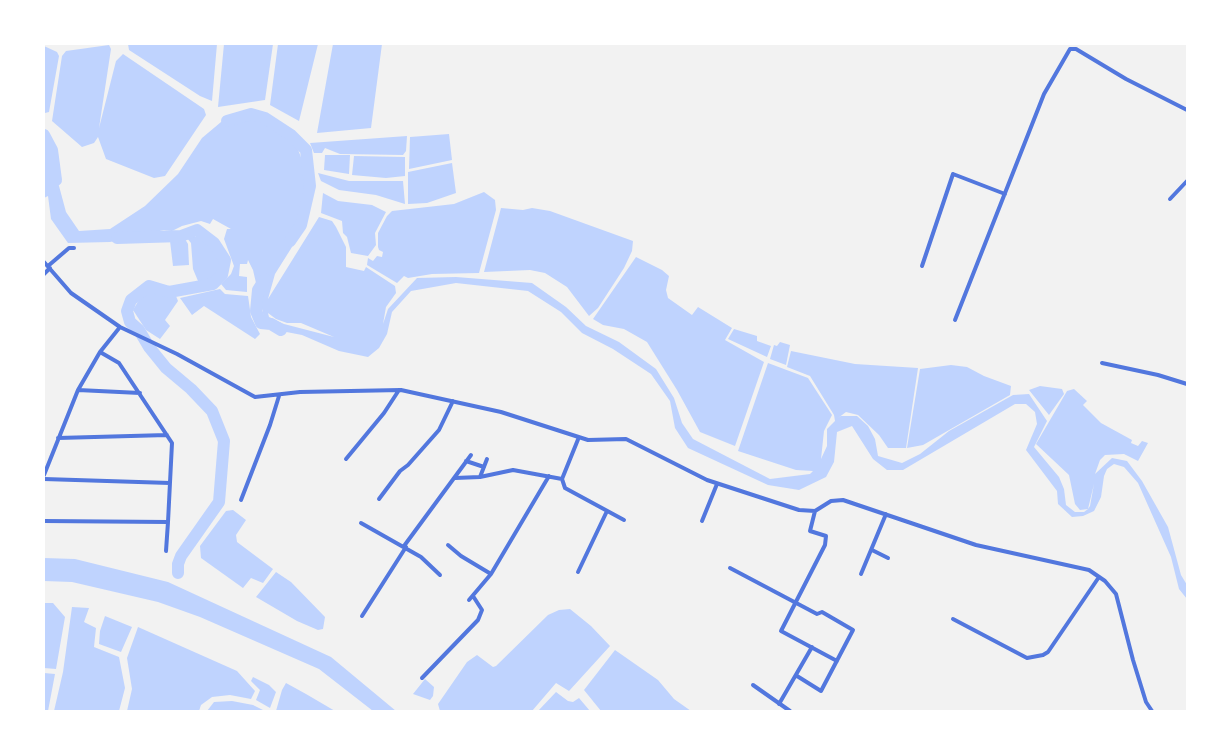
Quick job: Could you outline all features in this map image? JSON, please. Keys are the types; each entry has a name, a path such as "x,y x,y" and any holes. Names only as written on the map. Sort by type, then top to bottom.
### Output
{"street":[{"path":"955,320 1044,94 1070,49 1076,49 1126,79 1187,110"},
{"path":"922,266 953,174 1006,194"},
{"path":"1170,199 1187,182"},
{"path":"44,274 70,248 74,248"},
{"path":"44,262 71,293 120,327 177,354 255,397 279,396 300,392 399,390 501,412 595,441 626,439 717,484 789,508 815,511 831,501 843,500 976,545 1089,570 1100,577 1116,594 1133,660 1146,702 1152,711"},
{"path":"44,475 78,390 100,352 120,327"},
{"path":"100,352 119,363 172,443 166,551"},
{"path":"1102,363 1158,375 1187,384"},
{"path":"78,390 140,393"},
{"path":"346,459 384,413 399,390"},
{"path":"241,500 279,396"},
{"path":"379,499 400,471 408,465 440,430 452,401"},
{"path":"58,438 167,435"},
{"path":"580,437 562,479 565,488 624,520"},
{"path":"362,616 405,547 471,455"},
{"path":"480,477 487,459"},
{"path":"466,460 484,467"},
{"path":"455,478 480,477 507,470 562,479"},
{"path":"422,678 478,620 482,610 471,598 491,574 549,476"},
{"path":"44,479 170,483"},
{"path":"702,521 717,484"},
{"path":"578,572 607,511"},
{"path":"815,511 810,531 826,536 825,545 781,631 837,661"},
{"path":"861,574 886,514"},
{"path":"44,521 168,522"},
{"path":"361,523 405,547 440,575"},
{"path":"448,545 461,556 491,574"},
{"path":"872,550 888,558"},
{"path":"730,568 853,630 821,691 797,676"},
{"path":"953,619 1027,658 1042,655 1048,652 1100,577"},
{"path":"779,704 797,676 812,647"},
{"path":"753,686 790,711"}],"water":[{"path":"128,44 217,44 212,101 200,96 129,50"},
{"path":"224,44 273,44 265,100 218,107"},
{"path":"278,44 318,44 299,121 270,105"},
{"path":"333,44 382,44 371,128 317,133"},
{"path":"109,45 111,49 99,128 116,61 123,54 204,109 206,115 165,176 154,178 106,159 98,137 94,143 82,147 52,121 62,56 66,51"},
{"path":"44,46 57,52 59,56 49,112 45,113"},
{"path":"253,116 285,132 297,147 304,165 310,193 292,247 275,274 268,299 319,217 332,221 336,227 346,247 346,267 364,271 366,267 395,286 396,293 386,307 383,324 388,309 417,278 456,277 532,283 566,307 586,326 619,342 656,369 674,398 682,423 693,439 770,479 810,474 813,471 796,470 738,451 768,363 808,378 832,415 824,431 821,459 827,446 827,429 835,421 834,415 810,376 787,367 791,351 855,364 918,368 906,448 888,448 879,435 858,415 846,412 838,418 841,416 857,416 868,426 875,439 878,456 902,463 920,454 949,431 1013,395 1029,394 1047,421 1034,447 1059,477 1064,489 1066,505 1075,512 1084,512 1088,509 1080,510 1075,504 1069,475 1036,444 1067,391 1074,389 1087,401 1083,405 1101,423 1132,440 1131,443 1138,446 1142,441 1148,443 1138,461 1124,454 1105,455 1100,460 1095,474 1112,458 1127,461 1142,481 1168,527 1181,575 1187,585 1187,599 1179,589 1171,557 1138,483 1124,467 1114,464 1107,469 1101,497 1094,511 1083,516 1072,517 1058,504 1057,491 1026,450 1037,424 1035,412 1026,404 1015,404 903,470 887,470 873,459 852,426 837,432 834,462 826,477 799,490 768,485 688,448 675,428 670,401 651,374 613,349 582,333 561,312 528,291 456,283 411,291 392,312 387,334 379,348 368,357 339,351 302,335 276,330 265,322 253,270 248,260 247,264 240,264 239,276 247,277 247,292 226,290 221,284 231,274 234,266 224,239 227,229 231,229 213,219 210,224 201,221 172,231 164,230 110,242 68,243 51,219 48,196 44,198 44,140 48,145 66,212 79,231 110,229 145,206 178,174 202,138 227,117","holes":["268,313 276,319 287,323 301,323 334,337 284,324 269,317","1094,484 1090,506 1088,509"]},
{"path":"449,134 452,160 409,169 410,137"},
{"path":"407,136 406,151 403,155 340,154 325,148 322,153 314,153 310,143"},
{"path":"325,155 350,155 349,174 324,170"},
{"path":"354,156 405,157 405,176 386,178 352,175"},
{"path":"452,163 456,193 427,203 408,204 408,172"},
{"path":"318,173 349,181 403,181 405,204 376,195 339,190 321,181"},
{"path":"484,192 495,200 496,210 479,273 432,274 408,278 404,276 397,283 367,265 368,258 373,261 377,256 382,257 383,252 378,247 378,233 387,216 392,211 454,204"},
{"path":"323,193 338,201 372,205 386,212 375,233 376,245 368,256 351,253 347,237 343,233 342,221 321,213"},
{"path":"501,208 523,210 532,208 550,211 633,241 632,251 624,268 598,308 589,316 567,287 545,273 530,270 484,272"},
{"path":"186,237 198,237 212,247 221,260 217,276 212,283 201,284 198,281 193,269 191,243"},
{"path":"185,239 188,244 189,265 173,266 170,241"},
{"path":"636,257 662,270 669,276 666,290 668,298 692,315 698,307 732,328 725,340 764,362 735,446 700,432 647,342 624,329 603,325 593,319"},
{"path":"220,289 225,294 248,296 251,317 260,334 255,339 204,306 192,315 180,298"},
{"path":"149,291 176,296 178,301 165,320 170,326 160,339 146,330 133,310 139,300"},
{"path":"734,329 757,336 757,341 771,346 767,357 728,339"},
{"path":"780,342 790,345 786,365 770,359 774,345 777,346"},
{"path":"951,365 967,367 984,376 1011,386 1010,395 923,445 907,448 920,369"},
{"path":"1040,386 1062,389 1064,394 1049,415 1029,390"},
{"path":"233,510 246,520 236,535 237,542 273,569 263,583 251,578 243,588 201,558 200,546 226,511"},
{"path":"44,558 75,559 168,582 331,657 396,711 373,711 319,669 200,617 158,602 72,582 44,581"},
{"path":"276,572 291,582 325,617 323,629 318,630 297,621 256,597"},
{"path":"44,603 53,603 65,617 56,669 44,668"},
{"path":"72,607 89,608 84,622 96,628 94,647 119,657 125,688 119,711 54,711 63,672"},
{"path":"570,609 591,626 610,646 569,691 556,683 532,711 440,711 438,704 467,662 477,655 493,667 496,666 548,615 559,610"},
{"path":"105,616 132,627 121,652 99,644 100,631"},
{"path":"138,627 237,671 255,691 251,699 230,695 212,697 201,705 199,711 127,711 132,689 127,658"},
{"path":"615,650 658,680 674,699 691,711 601,711 584,690"},
{"path":"44,673 55,674 48,711 44,711"},
{"path":"253,677 269,685 276,692 270,708 256,700 260,690 251,681"},
{"path":"425,679 434,687 433,696 430,700 413,694"},
{"path":"286,683 335,711 276,711"},
{"path":"556,692 568,701 573,702 579,698 590,711 538,711"},
{"path":"232,701 253,705 265,711 207,711 214,702"}],"waterway":[{"path":"55,44 64,44"},
{"path":"227,121 251,114 265,118 291,135 306,150 310,186 301,225 290,241"},
{"path":"44,135 52,150 56,180"},
{"path":"117,238 181,236 197,230 214,243 225,260 222,275 213,284 169,292 149,286 131,300 127,311 130,322 139,330 149,347 166,368 191,389 212,411 224,441 219,502 181,556 178,564 178,573"},
{"path":"265,279 258,290 256,311 261,323 271,324 281,330"}]}
